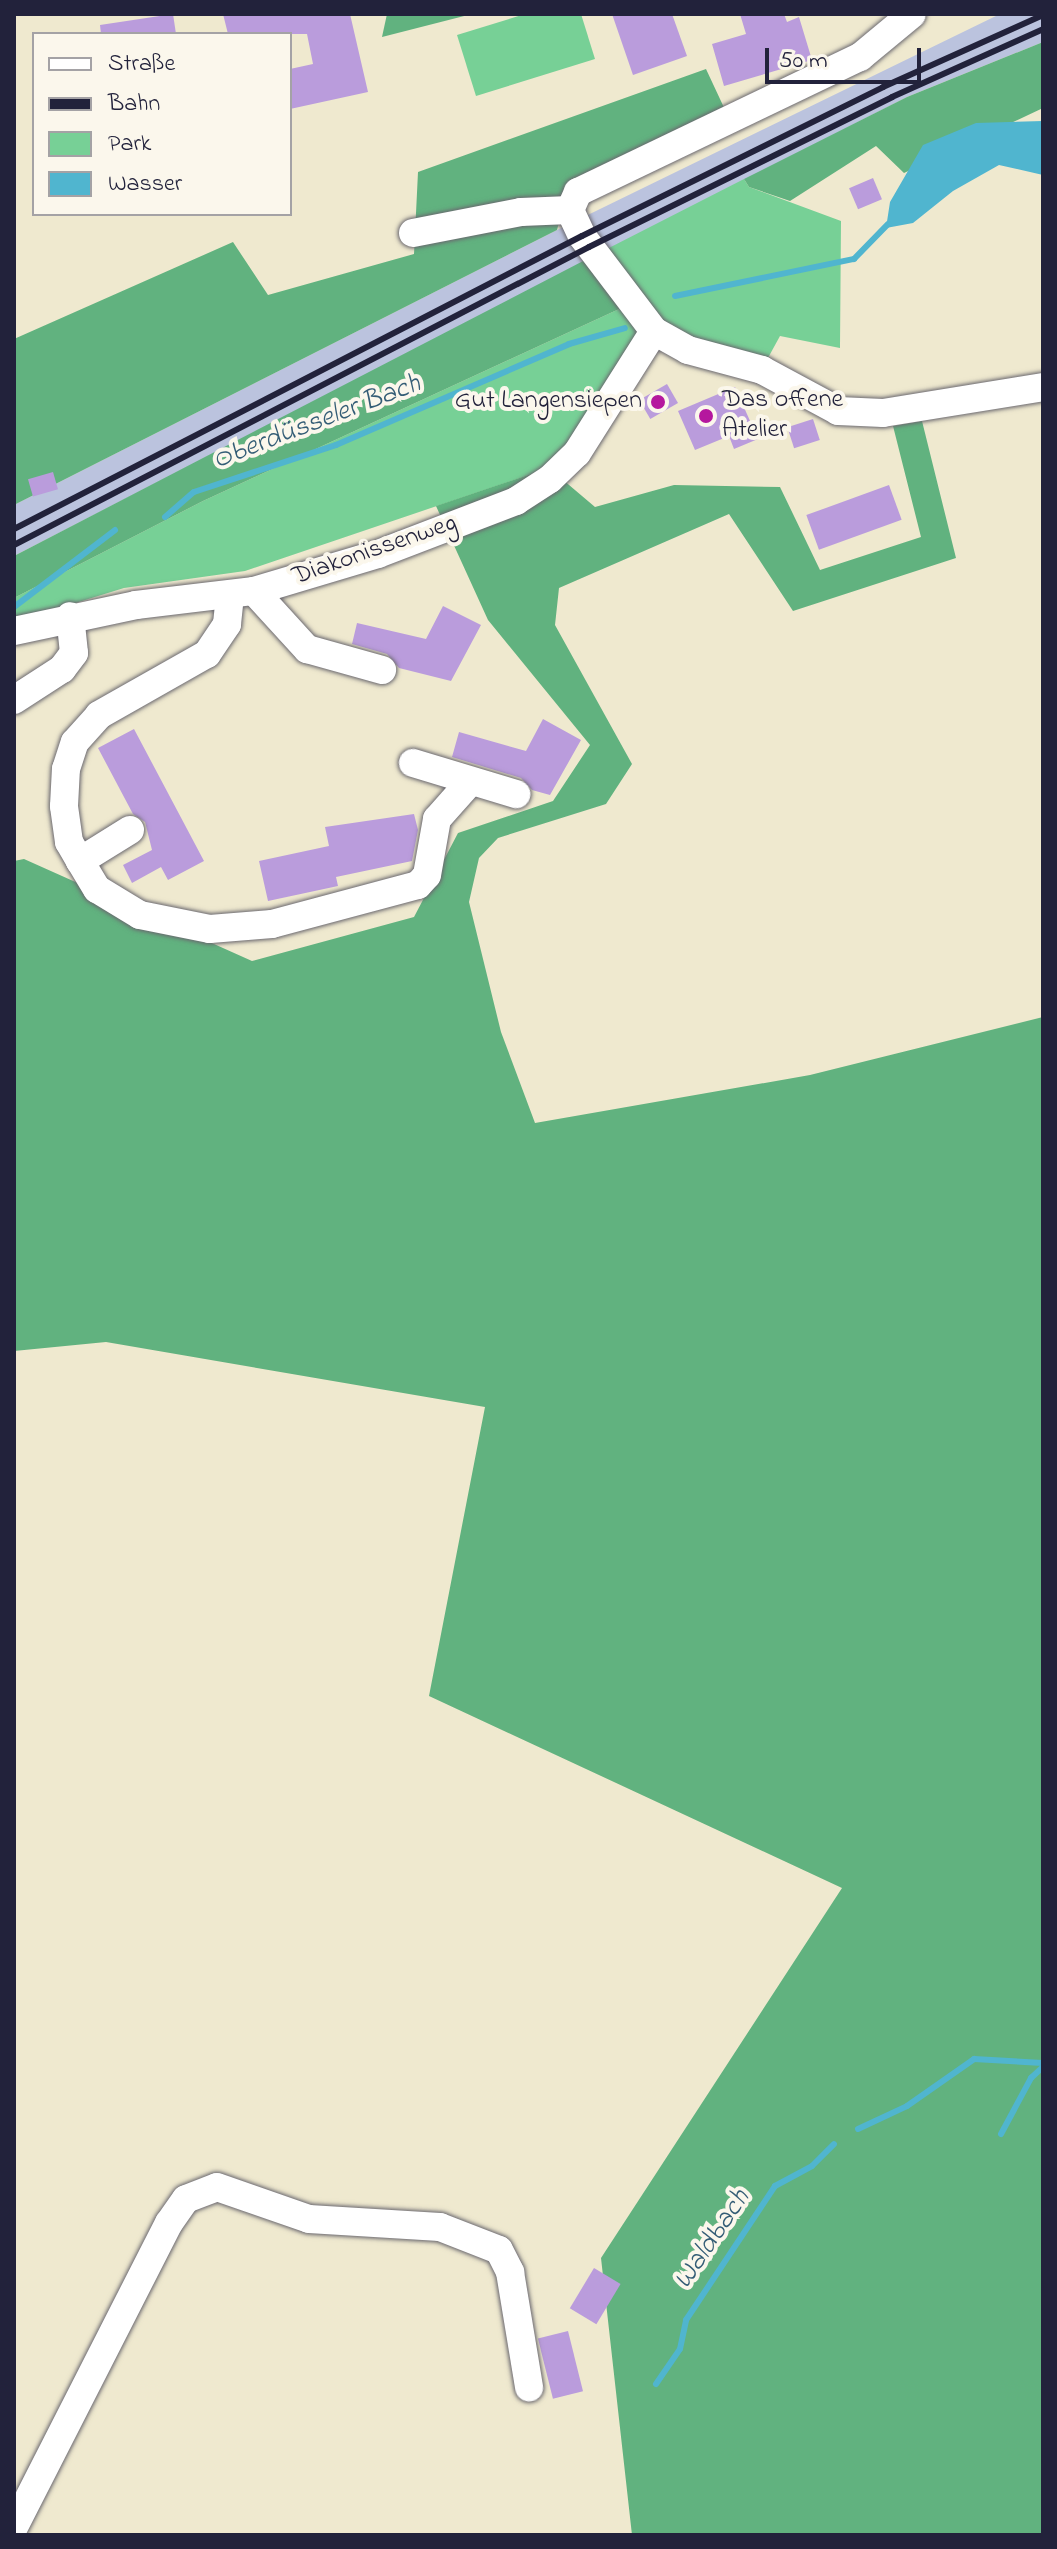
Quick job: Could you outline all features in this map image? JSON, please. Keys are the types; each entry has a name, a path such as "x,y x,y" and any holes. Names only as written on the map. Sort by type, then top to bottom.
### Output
{"street":[{"path":"570,210 578,192 860,57 912,14"},
{"path":"413,233 521,212 570,210"},
{"path":"570,210 589,247 654,331 688,350 744,363 777,375 838,411 859,414 1043,387"},
{"name":"Diakonissenweg","path":"14,631 70,616 136,605 242,593 378,554 516,501 550,479 577,453 654,331"},
{"path":"382,670 307,649 242,593 227,624 207,654 99,715 75,742 66,769 64,806 69,842 97,889 140,915 210,929 272,924 418,885 427,875 437,819 469,783"},
{"path":"14,700 62,669 74,653 70,616"},
{"path":"413,763 469,783 516,794"},
{"path":"80,861 130,830"},
{"path":"14,2527 169,2223 186,2199 217,2187 309,2219 440,2227 499,2250 510,2272 529,2387"}],"shaded area":[{"path":"1000,14 1043,14 1043,42 907,97 14,556 14,505 557,230"}],"green space":[{"path":"387,14 472,14 382,37"},
{"path":"525,14 581,14 595,59 476,96 457,35"},
{"path":"1043,42 1043,108 904,173 876,146 790,201 749,187 744,179 907,97"},
{"path":"706,69 727,114 570,181 557,230 14,505 14,339 233,242 268,295 414,254 418,172"},
{"path":"744,179 749,187 841,221 840,348 780,336 763,367 674,337 603,251"},
{"path":"587,259 630,304 203,501 14,598 14,556"},
{"path":"630,304 646,332 549,468 245,571 124,588 14,622 14,598 203,501"},
{"path":"922,421 956,558 793,611 729,514 559,588 555,625 632,764 606,804 498,838 479,858 469,902 501,1032 535,1123 810,1075 1043,1017 1043,2535 632,2535 601,2258 842,1888 429,1696 485,1407 106,1342 14,1351 14,861 24,859 252,961 414,917 458,833 553,801 590,745 488,620 436,506 549,468 595,507 674,485 780,487 820,570 921,537 893,426"}],"water":[{"path":"1043,121 1043,175 999,165 953,191 913,223 886,228 890,202 923,145 976,123"}],"building":[{"path":"173,14 176,32 101,32 100,25"},
{"path":"223,14 350,14 368,92 292,109 292,69 313,64 307,34 228,32"},
{"path":"612,14 672,14 687,56 633,75"},
{"path":"740,14 784,14 787,22 799,17 812,60 724,86 712,44 746,34"},
{"path":"873,178 882,199 858,209 849,188"},
{"name":"Gut Langensiepen","path":"667,384 678,403 650,419 639,400"},
{"name":"Das offene Atelier","path":"735,387 758,439 734,449 729,436 695,450 678,411"},
{"path":"813,419 820,440 794,448 787,427"},
{"path":"53,472 58,489 33,496 28,479"},
{"path":"889,485 902,520 819,550 806,515"},
{"path":"443,606 481,625 451,681 399,668 387,654 352,644 357,623 426,639"},
{"path":"543,719 581,740 550,795 532,790 521,778 452,757 459,732 526,751"},
{"path":"134,729 204,861 168,880 161,867 132,883 123,865 152,850 145,822 133,814 98,748"},
{"path":"414,814 418,830 412,861 336,877 338,886 268,901 259,861 329,846 325,827"},
{"path":"594,2268 621,2284 596,2324 570,2308"},
{"path":"568,2331 583,2391 553,2399 538,2338"}],"waterway":[{"name":"Oberdüsseler Bach","path":"675,296 854,259 888,224"},
{"name":"Oberdüsseler Bach","path":"165,517 194,492 336,445 569,344 625,328"},
{"name":"Oberdüsseler Bach","path":"14,607 115,530"},
{"name":"Waldbach","path":"858,2129 907,2106 974,2059 1043,2063"},
{"name":"Waldbach","path":"1001,2134 1031,2078 1043,2067"},
{"name":"Waldbach","path":"656,2384 680,2349 686,2320 775,2186 812,2166 834,2144"}],"railway":[{"path":"14,529 582,236 883,87 1043,15"},
{"path":"14,545 589,247 892,97 1043,29"}],"place":[{"name":"Gut Langensiepen","path":"658,402"},
{"name":"Das offene Atelier","path":"706,416"}]}
